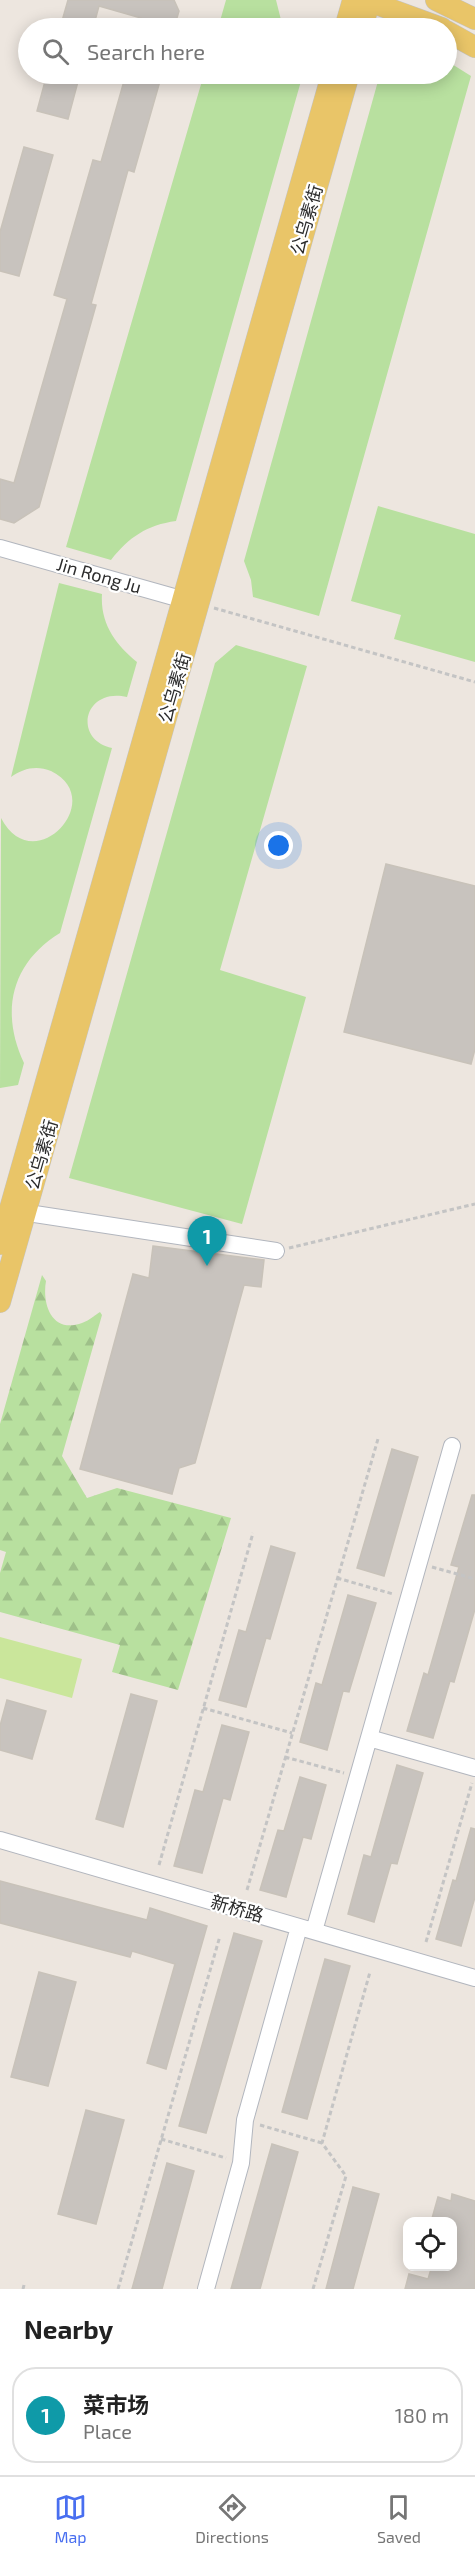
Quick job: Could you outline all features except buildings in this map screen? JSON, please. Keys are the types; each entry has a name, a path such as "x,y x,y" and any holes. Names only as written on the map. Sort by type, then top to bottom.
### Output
{"main road":[{"path":"352,18 364,0"},
{"path":"363,18 364,0"},
{"path":"364,0 414,18"},
{"path":"436,0 475,19"},
{"path":"457,37 475,47"},
{"name":"公乌素街","path":"191,602 329,84"},
{"name":"公乌素街","path":"0,1244 346,84"},
{"name":"公乌素街","path":"0,1302 12,1210"}],"street":[{"name":"Jin Rong Ju","path":"0,548 191,602"},
{"path":"12,1210 276,1251"},
{"path":"206,2289 241,2163 245,2120 306,1929 358,1777 452,1446"},
{"path":"369,1738 475,1768"},
{"name":"新桥路","path":"0,1840 475,1978"}],"path":[{"path":"191,602 475,682"},
{"path":"276,1251 475,1204"},
{"path":"247,1890 378,1439"},
{"path":"159,1865 253,1533"},
{"path":"419,1563 475,1580"},
{"path":"337,1578 409,1598"},
{"path":"203,1708 292,1733"},
{"path":"285,1757 358,1777"},
{"path":"426,1942 475,1773"},
{"path":"118,2289 220,1936"},
{"path":"322,2143 370,1972"},
{"path":"245,2120 322,2143 346,2176 313,2289"},
{"path":"161,2139 241,2163"}],"green space":[{"path":"226,0 276,0 280,18 221,18"},
{"path":"457,67 471,76 319,616 253,597 251,580 244,561 377,84 457,84"},
{"path":"201,84 300,84 176,521 139,533 111,560 66,547"},
{"path":"378,506 475,534 475,662 394,639 401,615 351,601"},
{"path":"59,583 102,594 104,615 111,633 122,648 137,662 127,697 112,696 101,699 88,715 91,735 99,743 112,748 60,933 43,945 30,959 15,990 12,1007 13,1025 24,1063 18,1085 0,1088 1,818 15,835 31,841 47,838 60,829 69,815 72,799 67,784 51,771 30,768 11,777"},
{"path":"236,645 307,666 220,970 306,997 242,1224 69,1178 215,663"},
{"path":"42,1275 46,1281 47,1306 55,1320 61,1324 79,1324 100,1312 102,1315 62,1456 87,1498 117,1488 231,1518 178,1690 112,1672 120,1645 0,1612 0,1573 6,1552 0,1550 0,1424"},
{"path":"0,1637 82,1659 72,1698 0,1678"}],"place":[{"name":"菜市场","path":"207,1266"}]}
